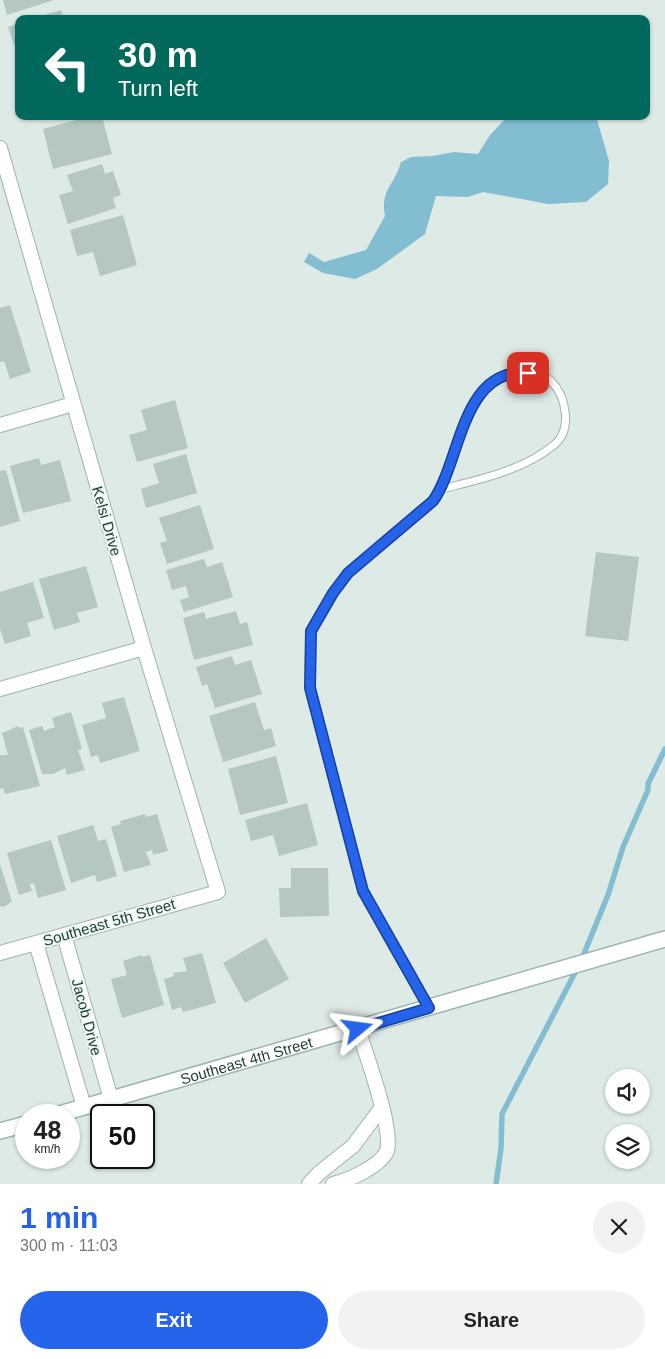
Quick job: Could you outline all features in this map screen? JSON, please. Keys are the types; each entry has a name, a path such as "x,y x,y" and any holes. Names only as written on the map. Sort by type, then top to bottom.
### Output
{"main road":[{"name":"Southeast 4th Street","path":"80,1108 665,939"},
{"path":"0,1131 15,1127"}],"street":[{"name":"Kelsi Drive","path":"1,157 144,648 218,892"},
{"path":"0,425 73,404"},
{"path":"0,689 144,648"},
{"name":"Southeast 5th Street","path":"0,953 218,892"},
{"name":"Jacob Drive","path":"64,935 111,1099"},
{"name":"Jacob Drive","path":"36,943 84,1107"},
{"path":"333,1184 365,1169 382,1158 389,1143 382,1107 358,1029"},
{"path":"309,1184 319,1173 354,1146 382,1107"}],"lane":[{"path":"429,1008 363,891 310,688 311,631 333,593 348,573 433,501 442,489 460,435 476,399 492,382 515,372 542,374 551,381 561,399 567,418 561,436 555,445 520,466 442,489"}],"water":[{"path":"504,120 597,120 609,161 608,184 586,202 548,204 483,192 468,197 436,196 425,234 377,269 355,279 323,273 304,262 309,253 324,262 366,250 385,216 386,193 401,162 411,157 454,152 478,154 490,135"}],"building":[{"path":"3,0 54,0 7,15"},
{"path":"61,10 63,15 44,15"},
{"path":"15,24 15,45 14,45 8,27"},
{"path":"76,120 103,120 112,154 53,169 43,129"},
{"path":"102,164 105,174 113,171 121,195 113,198 116,208 68,224 59,195 73,191 67,175"},
{"path":"123,215 137,265 100,276 93,252 77,256 70,230"},
{"path":"10,305 31,372 10,379 4,361 0,362 0,308"},
{"path":"175,400 188,448 137,462 129,435 147,430 141,410"},
{"path":"186,454 197,493 146,508 141,489 159,483 153,464"},
{"path":"39,458 41,465 60,460 71,501 23,513 10,466"},
{"path":"6,470 20,521 0,527 0,471"},
{"path":"200,505 214,549 167,564 160,543 167,541 159,518"},
{"path":"596,552 639,557 628,641 585,636"},
{"path":"204,559 207,567 222,562 233,597 184,612 180,600 189,597 186,586 172,590 166,570"},
{"path":"86,566 98,607 77,613 80,622 54,630 39,579"},
{"path":"33,582 44,618 27,623 31,636 5,644 0,629 0,592"},
{"path":"236,611 240,624 247,622 253,645 194,660 183,618 204,612 206,619"},
{"path":"232,656 235,665 251,660 262,694 215,708 207,684 202,686 196,667"},
{"path":"124,697 140,751 100,763 98,755 91,757 82,725 106,718 102,703"},
{"path":"255,702 264,730 271,728 276,746 223,762 209,716"},
{"path":"71,712 82,749 78,750 85,770 67,775 65,768 53,774 42,774 29,730 42,726 44,731 55,727 52,718"},
{"path":"18,726 19,728 23,727 40,786 5,794 3,788 0,789 0,755 8,755 2,733"},
{"path":"276,756 288,803 240,815 228,769"},
{"path":"307,803 318,845 279,856 273,835 251,841 245,820"},
{"path":"145,814 146,817 157,814 168,851 153,855 152,850 146,852 151,865 124,872 111,827 121,824 120,821"},
{"path":"93,825 98,841 106,839 117,876 97,882 95,875 71,883 57,836"},
{"path":"51,840 66,890 38,898 34,883 30,884 32,891 19,895 7,853"},
{"path":"0,864 12,902 3,907 0,906"},
{"path":"291,868 328,868 329,916 280,917 279,888 291,888"},
{"path":"266,938 289,979 245,1003 223,963"},
{"path":"202,953 216,1003 183,1012 181,1007 172,1010 164,979 174,976 173,973 187,971 183,958"},
{"path":"141,955 142,957 150,955 164,1005 122,1018 111,979 127,975 123,961"}],"waterway":[{"path":"496,1184 501,1148 502,1114 581,961 608,895 623,847 648,790 648,784 665,749"}],"route":[{"path":"358,1029 429,1008 363,891 310,688 311,631 333,593 348,573 433,501 442,489 445,473 476,399 492,382 515,372 528,373"}]}
